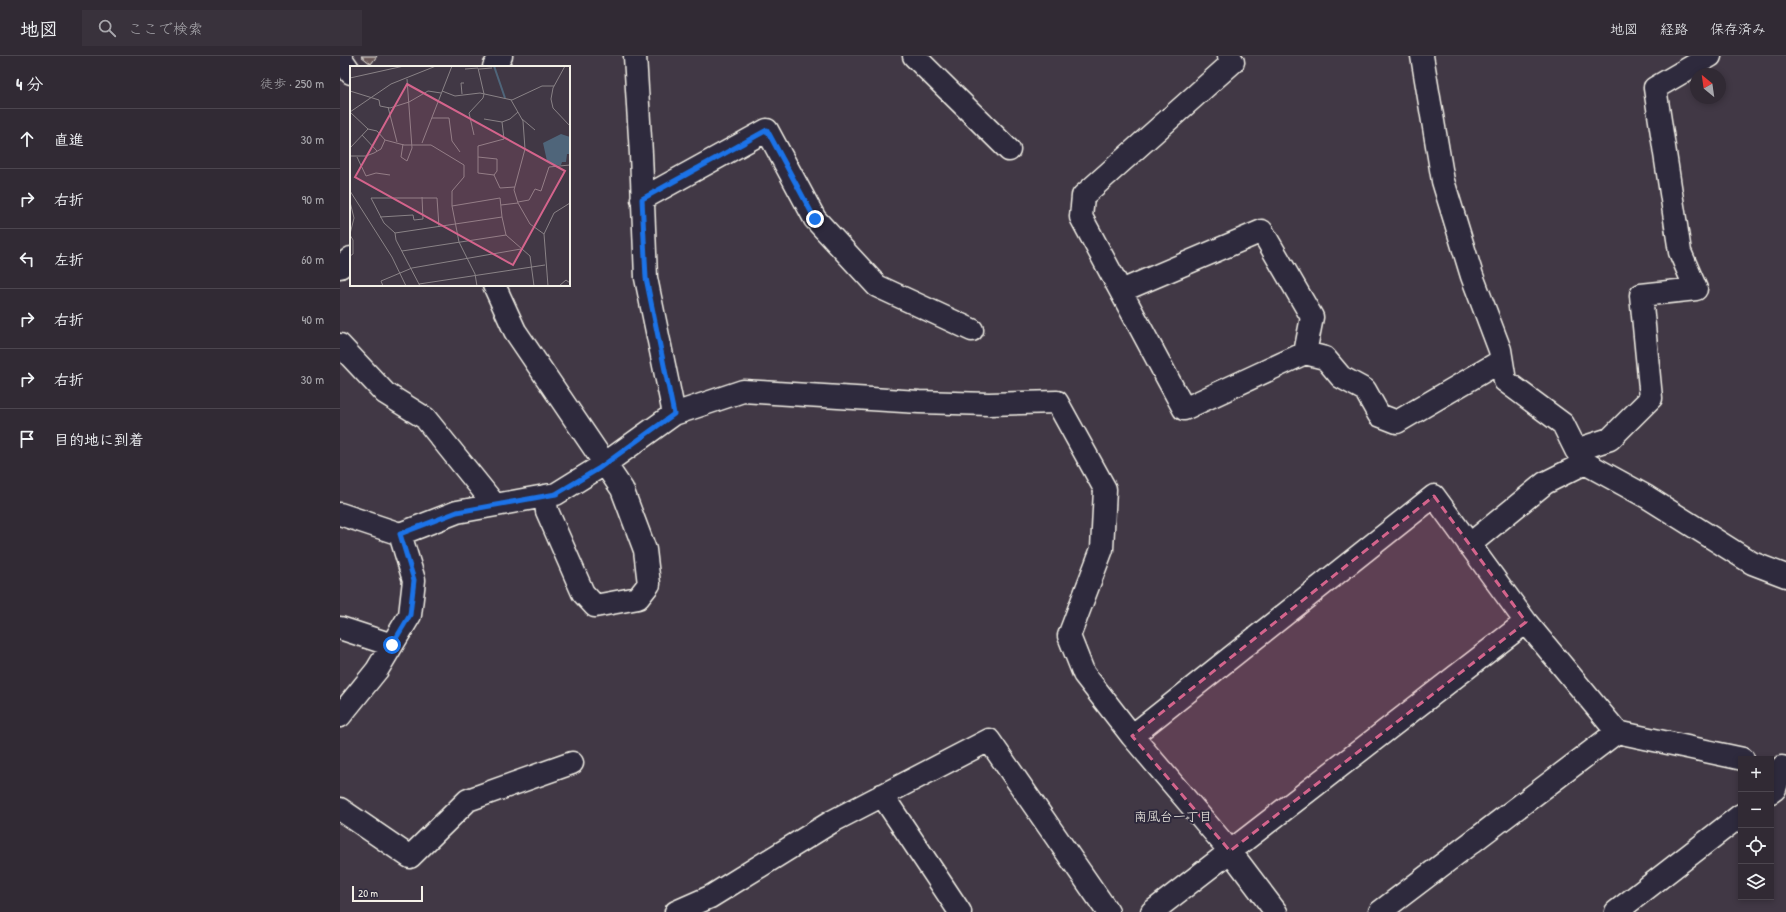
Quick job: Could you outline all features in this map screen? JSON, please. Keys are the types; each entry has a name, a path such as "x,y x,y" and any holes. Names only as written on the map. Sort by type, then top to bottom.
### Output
{"street":[{"path":"495,66 501,56"},
{"path":"634,56 646,278 674,414"},
{"path":"914,56 1010,150"},
{"path":"1229,56 1233,62 1083,196 1081,217 1184,409 1305,353 1325,358 1341,377 1365,390 1379,415 1398,422 1501,361"},
{"path":"1422,56 1443,181 1472,276 1500,350 1505,381 1563,424 1581,456 1752,563 1786,576"},
{"path":"1469,545 1545,483 1581,456 1610,439 1651,398 1641,295 1696,289 1680,252 1655,88 1710,56"},
{"path":"340,57 350,72"},
{"path":"642,199 767,130 815,219 877,286 972,330"},
{"path":"1121,291 1262,231 1312,317 1305,353"},
{"path":"340,267 350,259"},
{"path":"494,286 515,331 606,463 622,489 645,550 650,584 638,598 595,606 583,593 547,511 545,496"},
{"path":"340,345 385,393 425,418 495,505"},
{"path":"340,514 400,534 457,512 556,494 606,463 674,414 743,392 919,402 989,404 1057,402 1105,489 1102,549 1069,636 1084,674 1132,736 1230,852 1276,912"},
{"path":"1132,736 1434,496 1526,622 1617,732 1738,758"},
{"path":"340,716 376,670 410,615 414,580 400,534"},
{"path":"1152,912 1526,622"},
{"path":"340,628 392,645"},
{"path":"1380,912 1617,732"},
{"path":"676,912 710,897 833,820 989,740 1108,912"},
{"path":"340,809 410,857 468,800 572,763"},
{"path":"1774,790 1780,767"},
{"path":"882,795 960,912"},
{"path":"1616,912 1738,817"}],"highlighted area":[{"path":"1434,496 1526,622 1230,851 1132,736"}],"building":[{"path":"361,56 377,56 371,64"}],"district":[{"name":"南風台一丁目","path":"1173,816"}],"route":[{"path":"392,645 410,615 414,580 400,534 457,512 556,494 598,469 674,414 646,278 642,199 767,130 815,219"}]}
